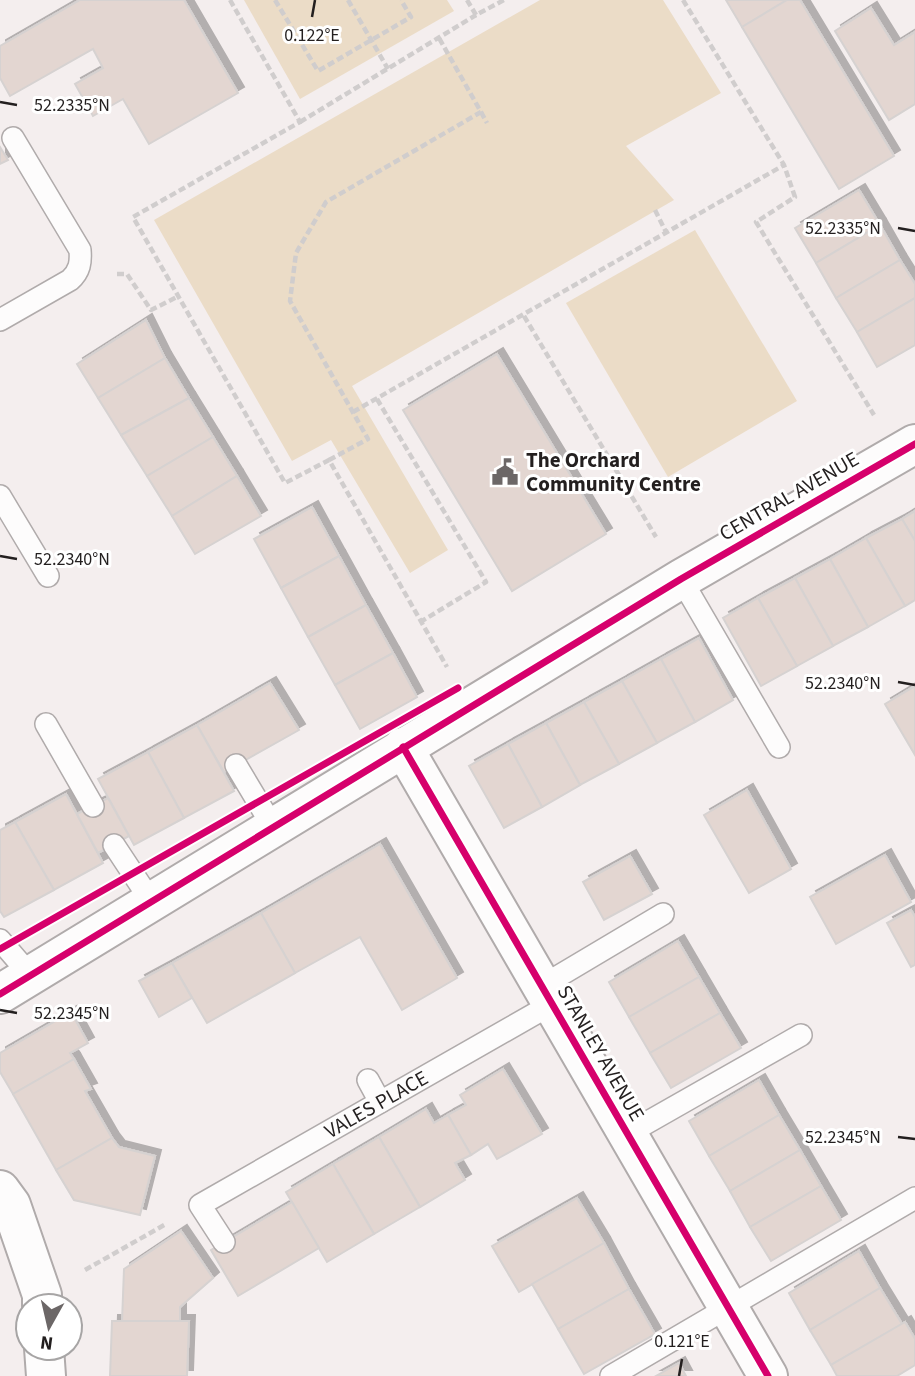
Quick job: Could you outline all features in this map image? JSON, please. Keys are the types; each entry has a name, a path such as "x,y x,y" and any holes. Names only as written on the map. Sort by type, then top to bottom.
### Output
{"street":[{"name":"CENTRAL AVENUE","path":"681,579 907,449"},
{"path":"15,985 681,579"},
{"name":"STANLEY AVENUE","path":"403,747 768,1376"},
{"path":"0,1190 11,1205 39,1292"}],"lane":[{"path":"0,320 77,274 80,250 13,138"},
{"path":"0,496 48,576"},
{"path":"681,579 779,747"},
{"path":"46,723 93,806"},
{"path":"236,765 273,827"},
{"path":"114,845 152,901"},
{"name":"VALES PLACE","path":"200,1205 380,1102 547,995 663,914"},
{"path":"0,940 15,985"},
{"path":"627,1134 801,1035"},
{"path":"368,1080 380,1102"},
{"path":"611,1376 915,1198"},
{"path":"200,1205 224,1242"}],"path":[{"path":"230,0 299,121"},
{"path":"275,0 318,71 411,17 401,0"},
{"path":"348,0 388,69"},
{"path":"467,0 476,15"},
{"path":"481,112 326,202 296,253 290,301 368,439 285,483 133,217 505,0"},
{"path":"684,0 784,165 795,197 755,222 907,449"},
{"path":"439,38 487,123"},
{"path":"353,412 784,165"},
{"path":"654,211 666,232"},
{"path":"77,274 127,274 151,310 177,297"},
{"path":"524,316 681,579"},
{"path":"377,399 486,582 422,621"},
{"path":"330,460 471,706"},
{"path":"57,1292 200,1205"}],"shaded area":[{"path":"244,0 447,0 454,11 300,99"},
{"path":"540,0 663,0 721,93 626,146 674,200 352,386 448,550 410,573 331,440 292,461 154,220"},
{"path":"695,230 797,401 668,477 566,303"}],"building":[{"path":"80,0 184,0 238,93 149,144 123,99 93,116 75,84 103,68 93,49 10,96 0,78 0,46"},
{"path":"726,0 787,0 742,27"},
{"path":"787,0 800,0 894,156 839,189 742,27"},
{"path":"871,8 894,45 915,32 915,104 889,120 835,31"},
{"path":"0,147 8,160 0,164"},
{"path":"859,190 880,225 816,263 795,228"},
{"path":"880,225 900,260 836,298 816,263"},
{"path":"900,260 915,284 915,298 857,332 836,298"},
{"path":"915,298 915,345 877,367 857,332"},
{"path":"146,320 165,358 98,398 77,364"},
{"name":"The Orchard Community Centre","path":"497,354 606,534 512,591 403,410"},
{"path":"165,358 189,398 121,435 98,398"},
{"path":"189,398 213,437 147,476 121,435"},
{"path":"213,437 237,476 172,516 147,476"},
{"path":"237,476 261,516 195,554 172,516"},
{"path":"312,507 339,556 281,588 254,539"},
{"path":"915,511 915,541 902,519"},
{"path":"902,519 915,541 915,600 905,606 866,538"},
{"path":"866,538 905,606 868,627 830,559"},
{"path":"339,556 366,605 308,637 281,588"},
{"path":"830,559 868,627 833,646 795,578"},
{"path":"795,578 833,646 797,666 758,598"},
{"path":"758,598 797,666 761,686 723,618"},
{"path":"366,605 393,653 335,685 308,637"},
{"path":"699,638 733,700 695,722 661,659"},
{"path":"393,653 417,697 360,729 335,685"},
{"path":"661,659 695,722 657,743 622,681"},
{"path":"622,681 657,743 619,764 584,702"},
{"path":"270,683 299,730 224,772 197,725"},
{"path":"915,686 915,755 885,704"},
{"path":"584,702 619,764 580,785 546,723"},
{"path":"546,723 580,785 542,807 508,744"},
{"path":"197,725 234,791 184,818 148,752"},
{"path":"508,744 542,807 504,828 469,766"},
{"path":"148,752 184,818 134,845 98,779"},
{"path":"747,790 791,869 749,893 704,815"},
{"path":"66,794 103,863 54,890 15,822"},
{"path":"108,798 129,836 98,853 77,814"},
{"path":"15,822 54,890 4,917 0,911 0,830"},
{"path":"380,844 457,978 402,1010 360,937 295,973 261,913"},
{"path":"885,855 911,902 836,944 810,897"},
{"path":"630,856 652,894 604,920 583,882"},
{"path":"911,910 915,917 915,965 911,967 887,923"},
{"path":"261,913 295,973 207,1023 172,963"},
{"path":"678,941 699,977 629,1017 609,982"},
{"path":"172,963 192,998 159,1017 139,981"},
{"path":"699,977 720,1013 650,1053 629,1017"},
{"path":"71,1012 88,1043 70,1053 74,1059 13,1094 0,1072 0,1053"},
{"path":"720,1013 741,1048 671,1088 650,1053"},
{"path":"74,1059 91,1089 85,1091 112,1138 56,1170 13,1094"},
{"path":"503,1069 542,1134 497,1159 488,1144 471,1155 448,1115 466,1105 460,1095"},
{"path":"759,1080 779,1115 709,1156 689,1121"},
{"path":"426,1109 434,1123 448,1115 471,1155 455,1163 465,1180 420,1207 379,1137"},
{"path":"779,1115 800,1150 730,1191 709,1156"},
{"path":"379,1137 420,1207 374,1234 333,1164"},
{"path":"112,1138 119,1147 155,1156 140,1215 74,1200 56,1170"},
{"path":"800,1150 821,1186 750,1227 730,1191"},
{"path":"333,1164 374,1234 327,1262 286,1192"},
{"path":"821,1186 841,1220 771,1261 750,1227"},
{"path":"577,1198 604,1243 519,1292 492,1246"},
{"path":"292,1202 319,1248 238,1296 211,1250"},
{"path":"181,1231 213,1278 180,1307 180,1321 122,1322 124,1269"},
{"path":"604,1243 629,1289 558,1329 532,1284"},
{"path":"859,1251 880,1288 810,1330 789,1293"},
{"path":"880,1288 902,1324 831,1365 810,1330"},
{"path":"629,1289 655,1334 584,1374 558,1329"},
{"path":"112,1321 189,1321 187,1376 110,1376"},
{"path":"905,1322 915,1339 915,1365 897,1376 837,1376 831,1365"},
{"path":"679,1363 686,1376 656,1376"}],"cycle path":[{"path":"0,994 681,579 915,444"},
{"path":"0,949 458,688"},
{"path":"403,747 768,1376"}],"place":[{"name":"The Orchard Community Centre","path":"505,472"}]}
